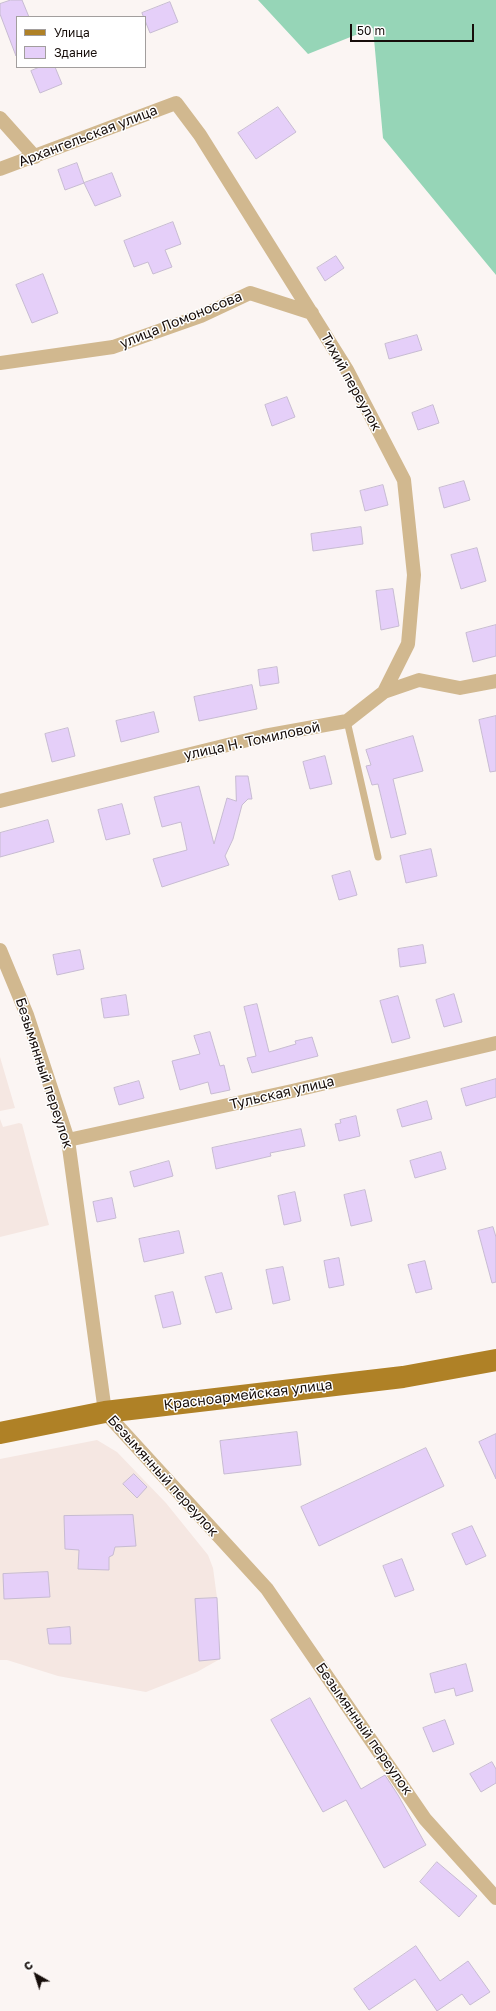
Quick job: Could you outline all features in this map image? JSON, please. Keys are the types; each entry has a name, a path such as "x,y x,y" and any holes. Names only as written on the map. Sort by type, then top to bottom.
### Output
{"main road":[{"name":"Красноармейская улица","path":"0,1433 105,1412 403,1377 496,1360"}],"street":[{"name":"Архангельская улица","path":"0,169 176,103"},
{"name":"Тихий переулок","path":"176,103 200,134 347,370 404,480 414,575 408,644 384,692"},
{"path":"0,118 35,157"},
{"name":"улица Ломоносова","path":"0,363 113,347 201,316 250,293 312,313"},
{"name":"улица Н. Томиловой","path":"0,801 264,736 347,721 384,692 419,680 460,688 496,681"},
{"name":"Безымянный переулок","path":"0,950 27,1015 68,1140 105,1412 266,1589 425,1819 496,1898"},
{"name":"Тульская улица","path":"68,1140 292,1092 496,1043"}],"lane":[{"path":"347,721 378,857"}],"shaded area":[{"path":"0,1057 15,1108 0,1111"},
{"path":"0,1119 3,1127 19,1123 22,1124 49,1225 0,1237"},
{"path":"97,1440 117,1452 166,1503 208,1555 213,1568 217,1598 220,1659 197,1672 146,1692 58,1676 7,1660 0,1660 0,1459"}],"green space":[{"path":"258,0 496,0 496,275 383,138 373,28 308,54"}],"building":[{"path":"11,0 22,0 29,16 16,16 16,56 0,14 0,4"},
{"path":"170,2 178,22 150,33 146,23 146,16 143,16 142,13"},
{"path":"38,68 55,68 62,84 40,93 31,71"},
{"path":"278,107 296,132 256,159 238,133"},
{"path":"77,163 84,183 65,190 58,170"},
{"path":"112,173 121,196 95,206 84,183"},
{"path":"173,222 181,244 165,250 172,267 153,274 148,262 134,267 124,241"},
{"path":"336,256 344,268 325,281 317,268"},
{"path":"43,274 58,313 32,323 16,285"},
{"path":"417,335 422,350 389,359 385,344"},
{"path":"287,397 295,417 272,426 265,405"},
{"path":"433,405 439,423 418,430 412,413"},
{"path":"464,481 470,500 444,508 439,488"},
{"path":"383,485 388,505 365,511 360,491"},
{"path":"361,527 363,544 313,551 311,534"},
{"path":"477,548 486,581 461,589 451,555"},
{"path":"393,589 399,626 381,630 376,591"},
{"path":"496,625 496,656 473,662 466,633"},
{"path":"277,667 279,683 260,686 258,670"},
{"path":"252,685 257,709 199,721 194,697"},
{"path":"154,712 159,732 121,742 116,721"},
{"path":"496,716 496,771 490,772 479,720"},
{"path":"68,728 75,756 52,762 45,734"},
{"path":"413,736 423,771 393,779 406,834 391,838 378,784 372,785 366,766 371,765 366,750"},
{"path":"325,756 332,784 310,789 303,762"},
{"path":"236,776 248,776 252,799 248,799 242,805 233,839 225,856 229,865 162,887 153,859 187,850 181,822 162,827 154,797 199,786 214,844 227,798 236,801"},
{"path":"122,804 130,834 106,840 98,810"},
{"path":"48,820 54,842 0,857 0,833"},
{"path":"431,849 437,876 406,883 400,856"},
{"path":"350,871 357,895 339,900 332,876"},
{"path":"423,945 426,963 400,967 398,949"},
{"path":"80,950 84,969 57,975 53,955"},
{"path":"454,994 462,1022 444,1027 436,1000"},
{"path":"126,995 129,1015 104,1018 101,999"},
{"path":"398,996 410,1038 392,1043 380,1001"},
{"path":"257,1004 269,1052 296,1044 295,1041 312,1037 318,1056 252,1073 247,1058 256,1056 244,1007"},
{"path":"210,1032 220,1066 224,1065 230,1090 211,1094 208,1082 180,1090 172,1061 200,1054 194,1036"},
{"path":"496,1079 496,1097 466,1106 461,1089"},
{"path":"139,1081 144,1098 119,1105 114,1088"},
{"path":"427,1101 432,1119 402,1127 397,1110"},
{"path":"356,1116 360,1136 339,1141 335,1124 341,1123 340,1120"},
{"path":"301,1129 305,1146 270,1153 271,1156 216,1169 212,1148"},
{"path":"441,1152 446,1169 415,1178 410,1161"},
{"path":"169,1161 173,1176 134,1187 130,1172"},
{"path":"365,1190 372,1221 351,1226 344,1195"},
{"path":"295,1192 301,1221 284,1225 278,1196"},
{"path":"112,1198 116,1218 97,1222 93,1202"},
{"path":"493,1227 496,1237 496,1282 492,1283 478,1231"},
{"path":"179,1231 184,1253 144,1262 139,1239"},
{"path":"339,1258 344,1285 329,1288 324,1261"},
{"path":"425,1261 432,1289 416,1293 408,1265"},
{"path":"283,1267 290,1300 273,1304 266,1270"},
{"path":"222,1273 232,1309 216,1313 205,1277"},
{"path":"173,1292 181,1324 163,1328 155,1296"},
{"path":"297,1432 301,1465 224,1474 220,1441"},
{"path":"496,1434 496,1479 479,1442"},
{"path":"426,1448 444,1486 319,1546 301,1507"},
{"path":"134,1474 147,1487 137,1498 123,1484"},
{"path":"133,1515 136,1546 115,1547 113,1555 109,1557 109,1570 78,1569 79,1550 65,1549 64,1516"},
{"path":"472,1526 486,1556 466,1565 452,1534"},
{"path":"402,1559 414,1590 395,1597 383,1566"},
{"path":"48,1572 50,1597 4,1599 3,1574"},
{"path":"217,1598 220,1659 199,1661 195,1599"},
{"path":"70,1627 71,1644 49,1644 47,1629"},
{"path":"466,1664 473,1691 456,1696 454,1688 435,1693 430,1674"},
{"path":"310,1698 361,1789 385,1775 426,1845 384,1868 346,1800 323,1812 271,1720"},
{"path":"445,1720 454,1744 433,1752 423,1728"},
{"path":"492,1762 496,1769 496,1783 481,1792 470,1774"},
{"path":"437,1862 477,1896 459,1917 420,1882"},
{"path":"416,1946 440,1981 468,1961 490,1992 470,2005 462,1994 437,2011 415,1979 369,2010 354,1989"}]}
